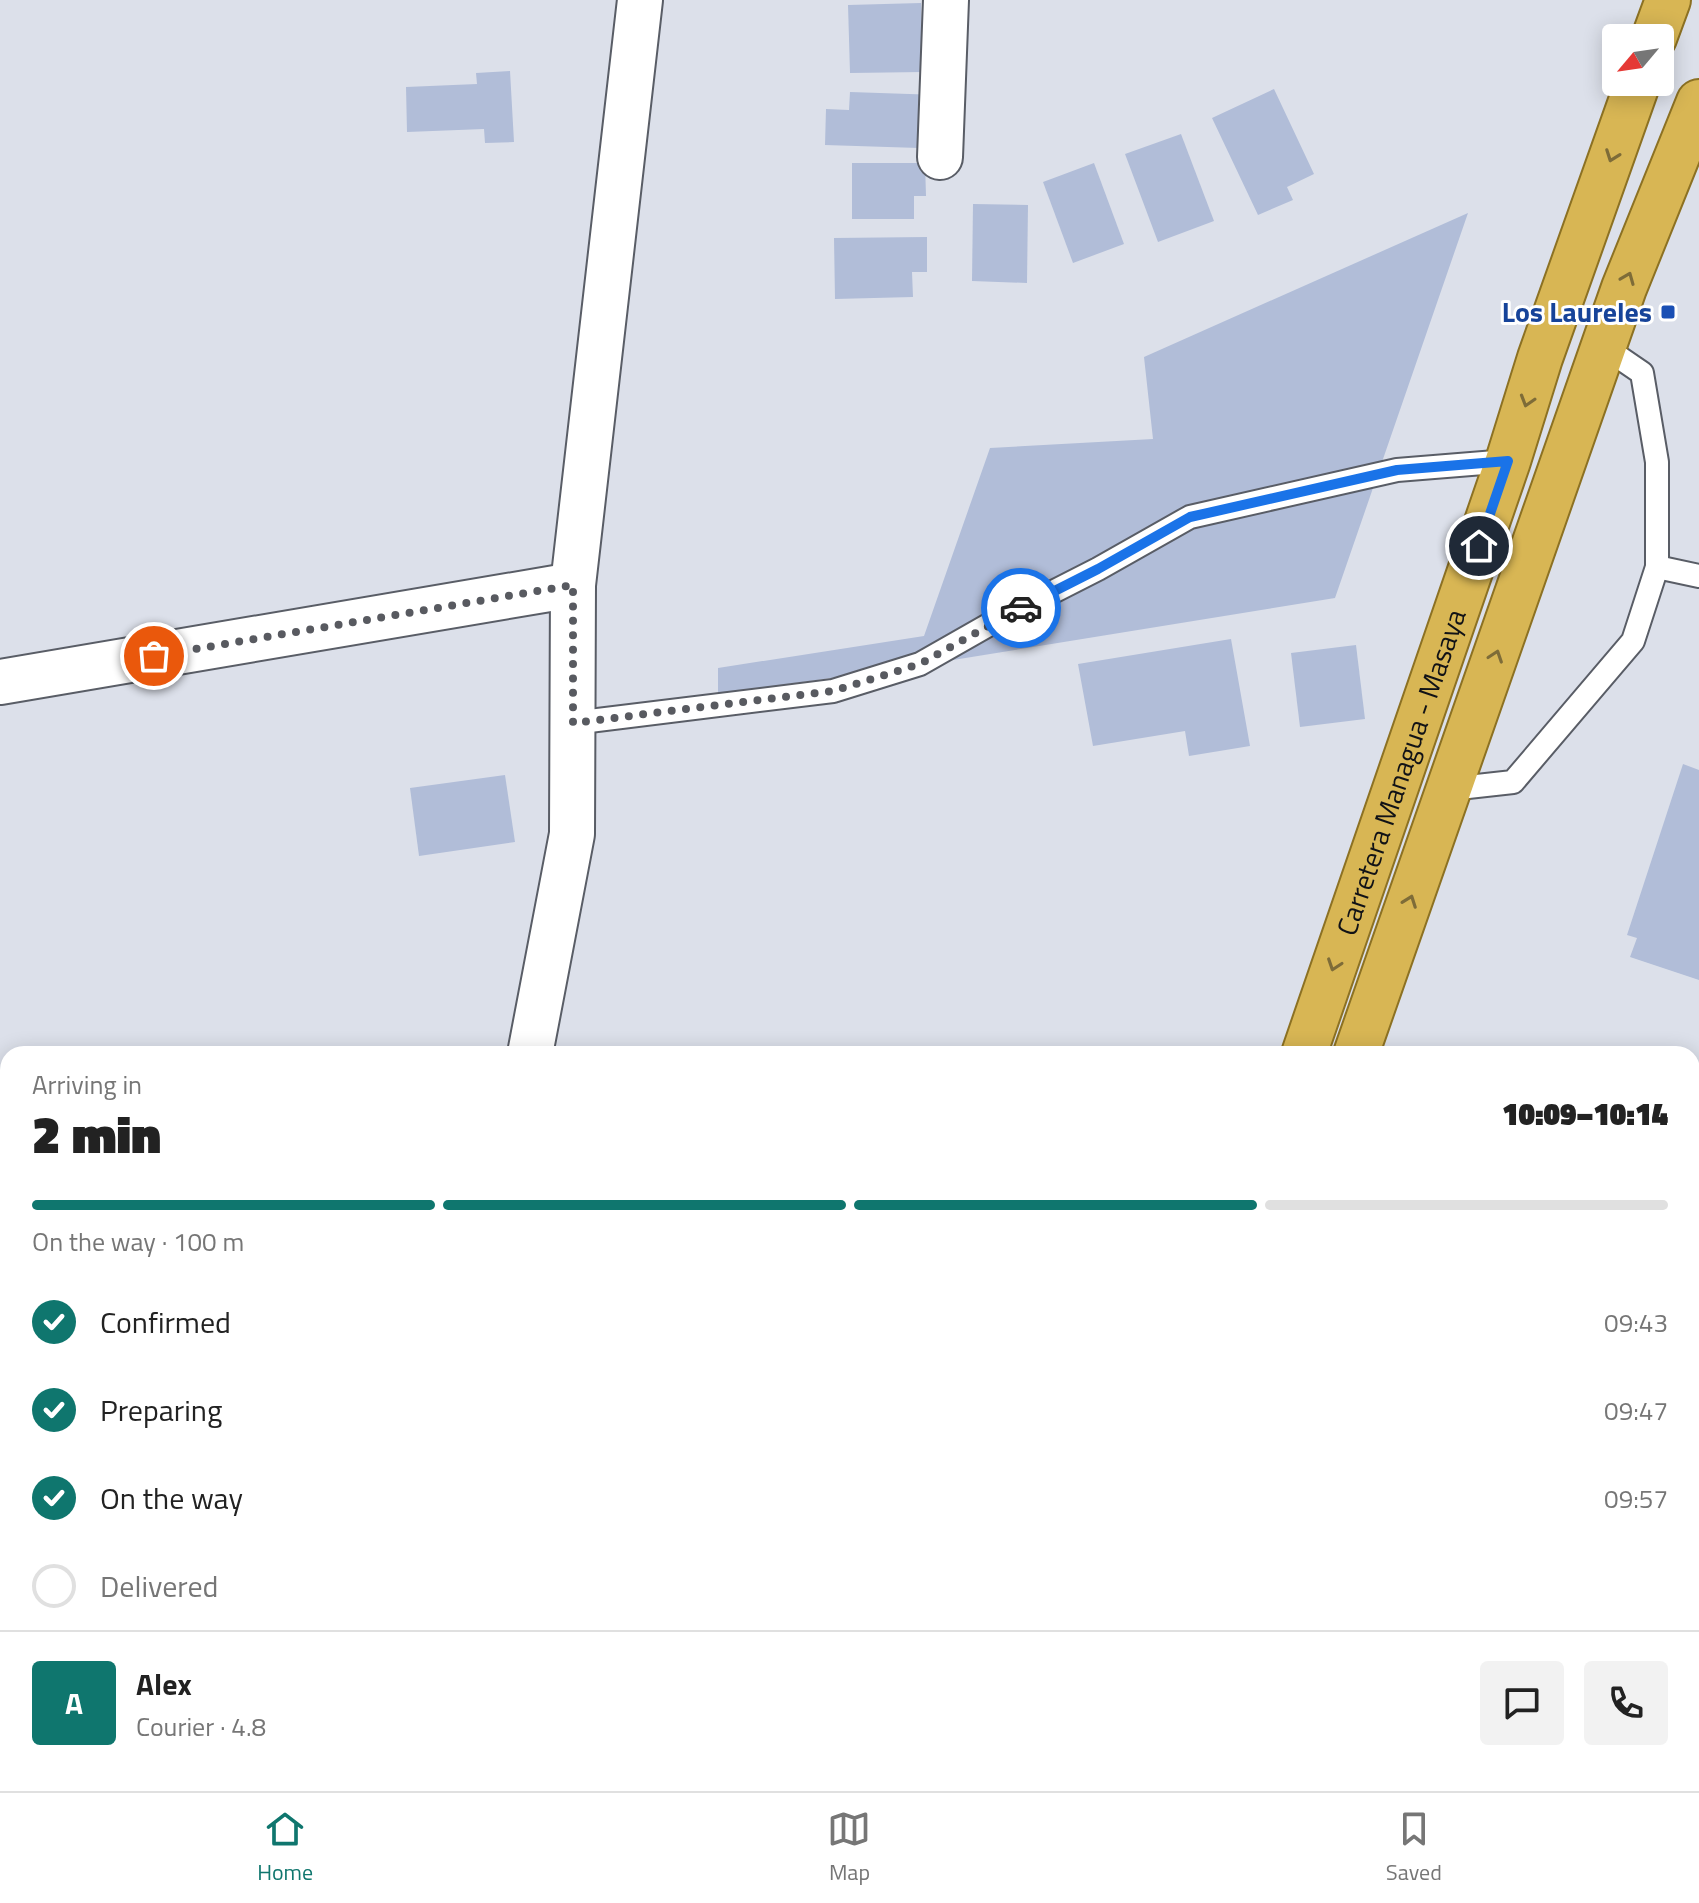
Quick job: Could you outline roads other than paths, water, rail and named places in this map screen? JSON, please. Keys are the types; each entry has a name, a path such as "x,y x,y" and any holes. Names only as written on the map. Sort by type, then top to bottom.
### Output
{"highway":[{"path":"1659,24 1668,0"},
{"name":"Carretera Managua - Masaya","path":"1307,1046 1508,461 1540,358 1633,96"},
{"name":"Carretera Managua - Masaya","path":"1359,1046 1624,288 1699,102"}],"street":[{"path":"532,1046 572,834 573,585 640,0"},
{"path":"940,157 946,0"},
{"path":"0,682 573,585"}],"lane":[{"path":"1450,789 1513,782 1633,641 1657,567 1657,462 1642,373 1604,347"},
{"path":"573,723 833,691 920,664 1190,517 1397,470 1508,461"},
{"path":"1657,567 1699,576"}],"place":[{"name":"Los Laureles","path":"1668,312"}]}
